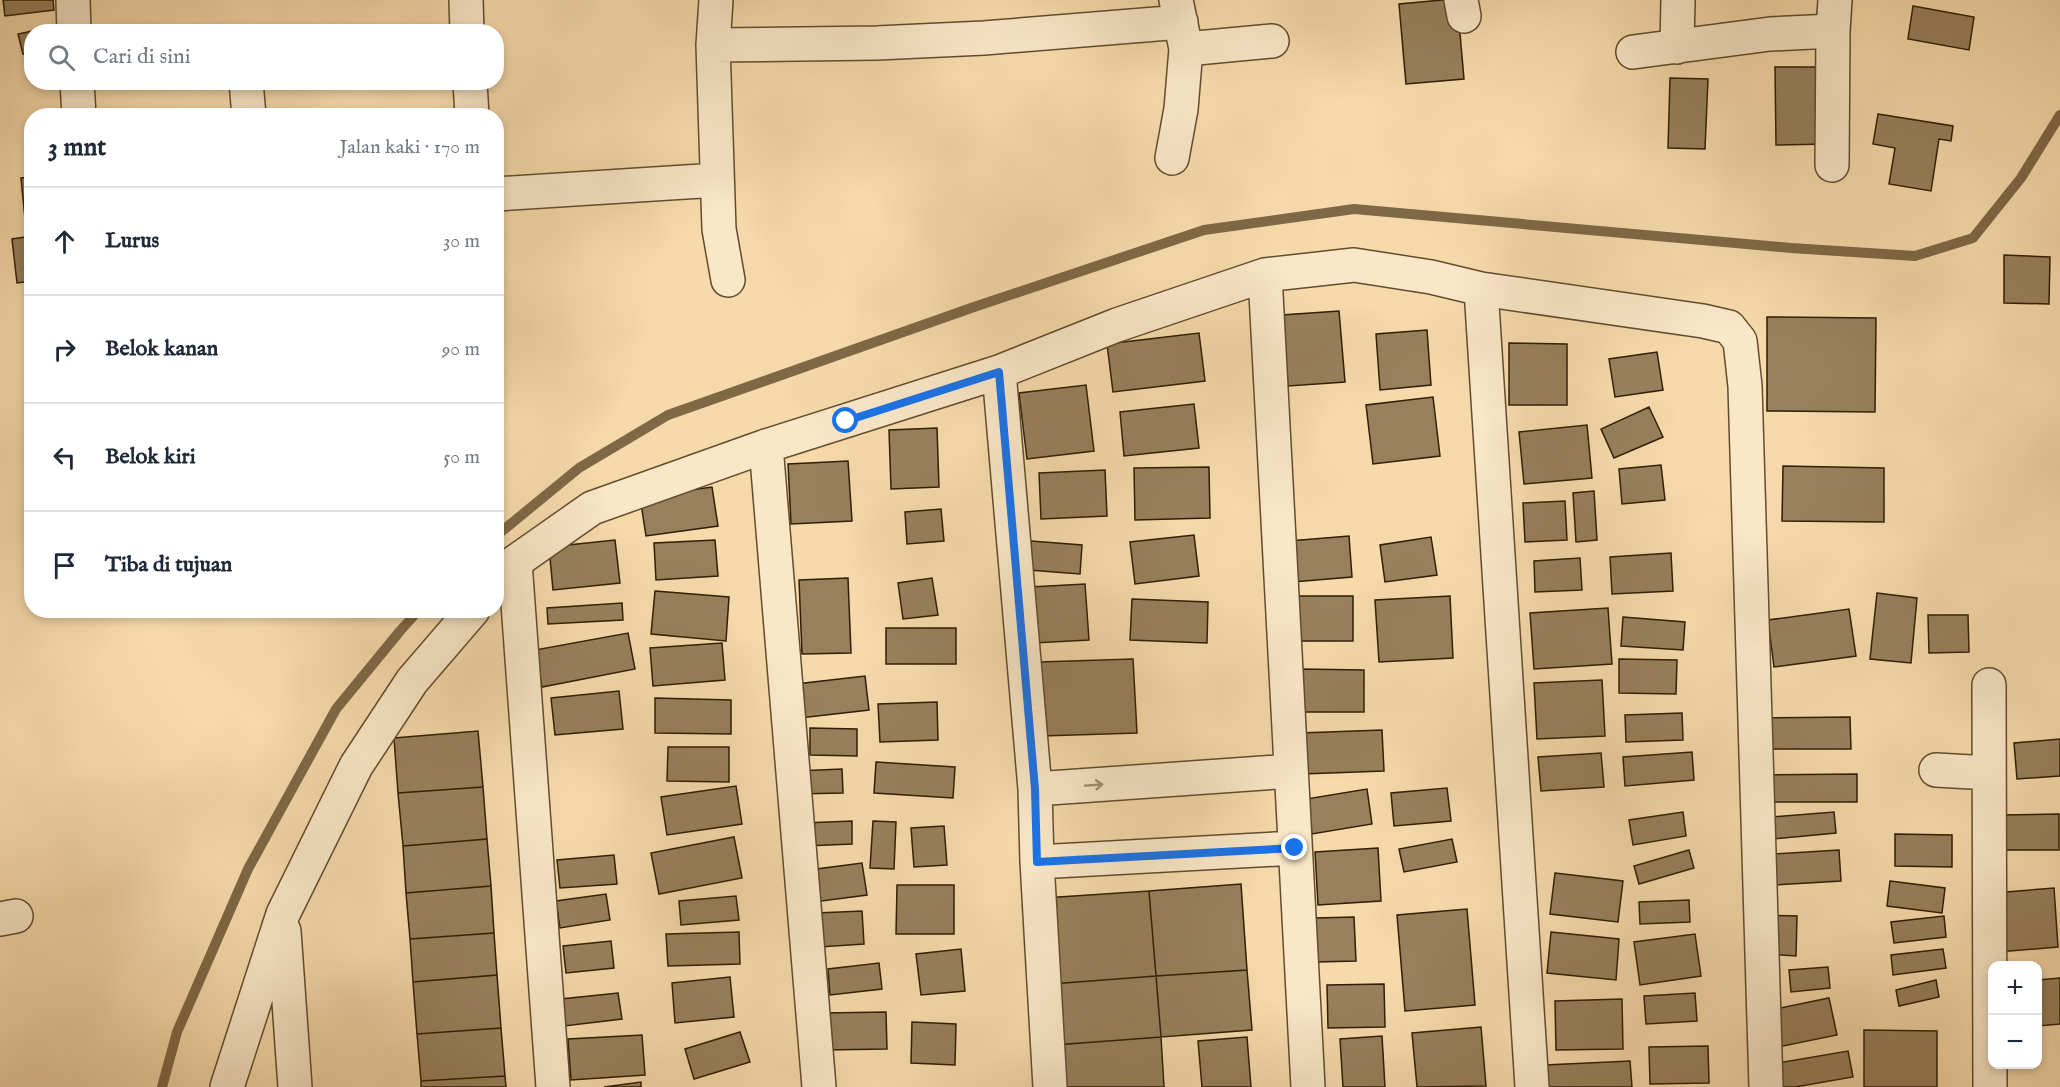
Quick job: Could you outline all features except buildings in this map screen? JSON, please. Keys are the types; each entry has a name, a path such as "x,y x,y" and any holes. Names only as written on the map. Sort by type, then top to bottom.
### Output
{"street":[{"path":"73,0 74,24"},
{"path":"466,0 467,24"},
{"path":"716,0 713,45 719,229 728,280"},
{"path":"1677,47 1678,0"},
{"path":"1633,52 1770,34 1834,15 1832,165"},
{"path":"713,45 974,39 1181,24 1272,41"},
{"path":"1172,158 1181,109 1181,24"},
{"path":"77,90 79,108"},
{"path":"247,90 248,108"},
{"path":"470,90 472,108"},
{"path":"504,193 717,180"},
{"path":"553,1087 506,573 592,508 766,446 999,372 1117,325 1265,275 1354,265 1431,277 1481,289 1703,321 1729,327 1740,341 1745,397 1766,1087"},
{"path":"1265,275 1308,1087"},
{"path":"1481,289 1532,1087"},
{"path":"999,372 1035,789 1050,1087"},
{"path":"766,446 819,1087"},
{"path":"227,1087 283,914 356,766 412,681 466,618"},
{"path":"1989,685 1990,1087"},
{"path":"1936,770 1989,773"},
{"path":"1035,789 1291,771"},
{"path":"1037,862 1295,848"},
{"path":"283,914 295,1087"}],"waterway":[{"path":"504,529 579,468 668,415 974,307 1204,230 1354,209 1791,248 1915,256 1973,238 2021,178 2060,115"},
{"path":"162,1087 177,1032 248,869 336,709 412,618"}],"route":[{"path":"846,421 999,372 1035,789 1037,862 1295,848"}]}
